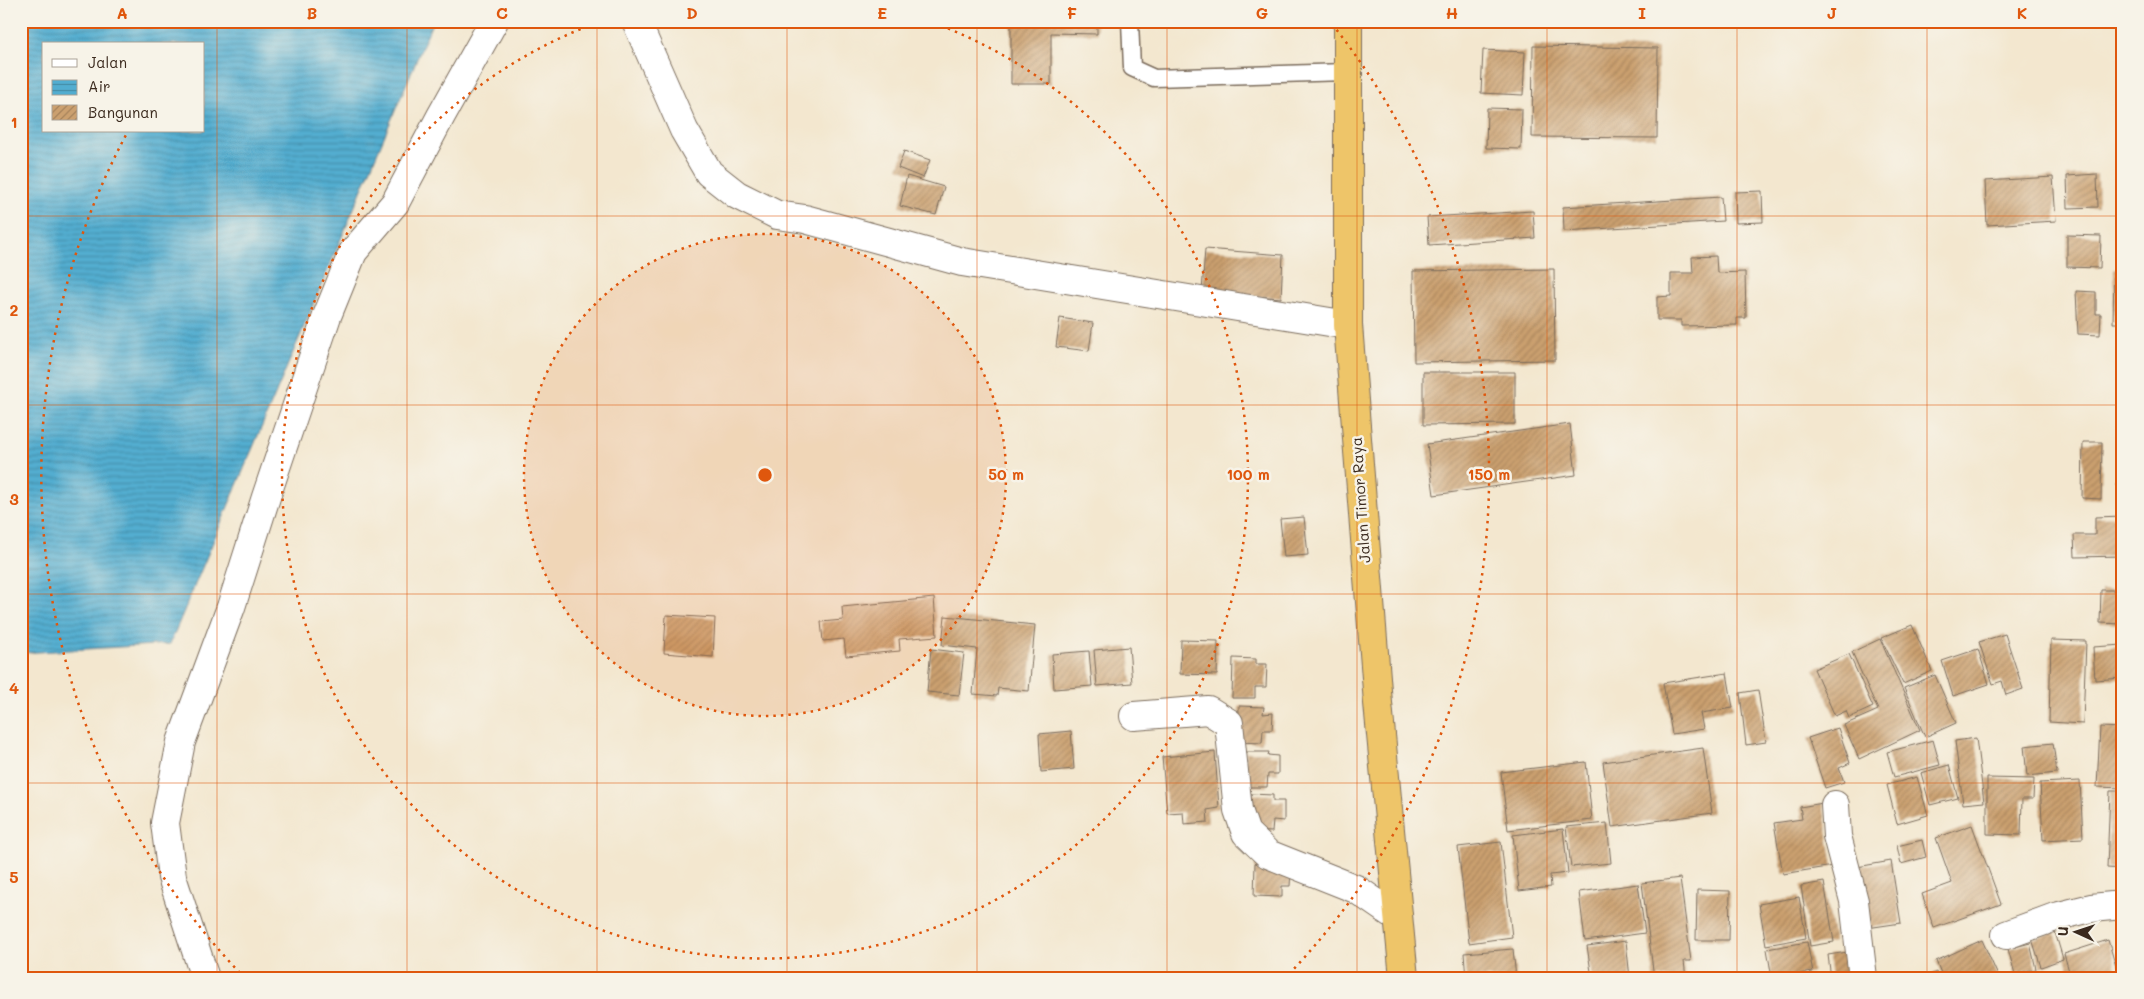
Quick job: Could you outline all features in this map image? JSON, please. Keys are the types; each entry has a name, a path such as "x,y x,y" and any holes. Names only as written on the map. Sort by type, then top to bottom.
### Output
{"highway":[{"name":"Jalan Timor Raya","path":"1348,21 1346,72 1348,326 1371,626 1404,978"}],"street":[{"path":"205,978 172,877 165,823 181,742 232,607 266,497 328,316 353,252 395,203 494,21"},
{"path":"636,21 684,130 709,173 737,195 777,215 805,219 962,262 1348,326"},
{"path":"1134,716 1208,710 1224,719 1229,723 1238,810 1246,833 1268,854 1356,890 1398,918"},
{"path":"1835,805 1837,836 1854,901 1863,978"},
{"path":"2006,935 2055,917 2091,908 2123,905"}],"lane":[{"path":"1130,21 1132,68 1154,78 1346,72"}],"water":[{"path":"21,21 433,21 170,644 21,653"}],"building":[{"path":"1011,21 1097,21 1097,34 1051,33 1051,84 1011,84"},
{"path":"1138,21 1283,21 1283,25 1138,25"},
{"path":"1533,46 1658,48 1657,138 1532,137"},
{"path":"1483,50 1525,52 1523,95 1481,93"},
{"path":"1487,108 1522,109 1521,149 1486,148"},
{"path":"904,151 930,160 923,178 898,168"},
{"path":"2097,174 2098,207 2068,208 2067,176"},
{"path":"907,176 944,187 936,215 900,206"},
{"path":"2053,177 2056,221 1987,225 1985,181"},
{"path":"1762,191 1763,222 1736,223 1735,192"},
{"path":"1721,197 1723,221 1564,231 1563,207"},
{"path":"1533,211 1535,238 1429,245 1427,217"},
{"path":"2067,235 2101,236 2100,268 2067,267"},
{"path":"1205,249 1283,255 1281,298 1202,292"},
{"path":"1716,256 1717,273 1745,272 1746,318 1737,318 1737,325 1681,326 1681,320 1657,320 1657,297 1671,296 1671,273 1693,273 1692,257"},
{"path":"1554,269 1555,360 1414,362 1413,271"},
{"path":"2114,269 2123,269 2123,323 2113,323"},
{"path":"2076,291 2096,292 2096,314 2101,314 2100,335 2078,334"},
{"path":"1060,318 1093,323 1089,351 1056,347"},
{"path":"1423,372 1515,372 1515,424 1423,425"},
{"path":"1570,424 1576,475 1434,495 1427,444"},
{"path":"2118,441 2123,441 2123,487 2117,486"},
{"path":"2083,442 2102,442 2101,499 2082,498"},
{"path":"2123,516 2123,556 2075,557 2074,535 2095,535 2095,517"},
{"path":"1304,517 1308,555 1284,557 1280,519"},
{"path":"2101,590 2123,590 2123,624 2100,623"},
{"path":"934,598 937,636 899,639 900,651 846,656 844,639 823,641 821,622 843,620 842,607"},
{"path":"666,615 715,618 713,657 664,653"},
{"path":"945,616 1035,625 1029,691 998,688 997,696 973,694 977,649 942,645"},
{"path":"1912,625 1932,671 1903,684 1881,638"},
{"path":"2005,634 2023,689 2006,695 2002,681 1993,684 1979,642"},
{"path":"1880,639 1920,730 1859,759 1844,725 1878,710 1852,652"},
{"path":"1181,640 1218,641 1217,675 1180,674"},
{"path":"2051,640 2086,641 2083,724 2049,722"},
{"path":"2123,645 2123,678 2095,680 2093,647"},
{"path":"1129,647 1132,683 1097,686 1094,650"},
{"path":"931,649 964,653 959,695 927,692"},
{"path":"1978,649 1989,684 1953,696 1942,661"},
{"path":"1089,651 1092,686 1054,689 1052,654"},
{"path":"1849,654 1873,707 1849,718 1846,711 1835,716 1814,669"},
{"path":"1233,658 1256,659 1256,664 1267,664 1266,687 1255,687 1255,698 1232,698"},
{"path":"1727,673 1733,708 1701,713 1704,729 1672,734 1663,683"},
{"path":"1935,675 1956,723 1925,737 1904,688"},
{"path":"1758,690 1766,742 1746,745 1740,693"},
{"path":"1239,706 1264,707 1263,714 1273,713 1272,730 1263,730 1262,743 1238,742"},
{"path":"2100,727 2123,728 2123,788 2097,787"},
{"path":"1838,728 1850,763 1839,768 1844,782 1825,788 1808,738"},
{"path":"1071,731 1074,769 1041,772 1039,734"},
{"path":"1976,738 1984,802 1963,804 1955,741"},
{"path":"1933,740 1940,765 1894,777 1887,752"},
{"path":"2053,743 2057,773 2027,776 2024,746"},
{"path":"1703,748 1712,813 1612,827 1603,762"},
{"path":"1215,752 1219,808 1207,810 1208,822 1184,824 1183,812 1167,813 1162,757"},
{"path":"1246,752 1269,752 1268,755 1278,756 1278,774 1268,774 1267,787 1244,787"},
{"path":"1586,762 1592,820 1508,830 1501,772"},
{"path":"1949,765 1958,798 1930,805 1921,773"},
{"path":"1917,777 1928,815 1897,824 1887,785"},
{"path":"1987,778 2034,779 2033,799 2022,799 2021,835 1987,834"},
{"path":"2080,781 2083,838 2043,840 2040,783"},
{"path":"2110,791 2123,791 2123,869 2107,868"},
{"path":"1251,794 1273,795 1273,801 1284,801 1284,821 1273,820 1272,832 1250,831"},
{"path":"1823,803 1833,866 1783,874 1774,823 1802,819 1800,807"},
{"path":"1607,823 1611,863 1571,867 1566,827"},
{"path":"1972,825 2001,904 1934,928 1922,894 1952,883 1936,838"},
{"path":"1563,829 1568,873 1550,875 1551,887 1519,891 1513,835"},
{"path":"1922,840 1926,857 1901,864 1897,846"},
{"path":"1501,842 1512,937 1469,943 1458,847"},
{"path":"1891,861 1901,923 1867,928 1857,867"},
{"path":"1255,863 1279,864 1291,869 1290,886 1282,886 1282,897 1254,896"},
{"path":"1680,878 1691,961 1684,961 1686,978 1654,978 1642,883"},
{"path":"1824,882 1834,942 1810,946 1801,886"},
{"path":"1638,884 1645,933 1585,941 1579,892"},
{"path":"1697,890 1730,891 1729,940 1696,940"},
{"path":"1799,897 1806,938 1766,945 1759,904"},
{"path":"2055,932 2063,959 2041,967 2032,939"},
{"path":"1982,940 1999,978 1960,978 1959,975 1953,978 1943,978 1936,961"},
{"path":"2108,940 2119,977 2071,978 2064,954"},
{"path":"1626,941 1630,978 1592,978 1587,946"},
{"path":"1807,942 1813,972 1800,974 1801,978 1772,978 1767,949"},
{"path":"2030,943 2036,969 2015,974 2008,949"},
{"path":"1513,949 1516,978 1466,978 1464,953"},
{"path":"1854,951 1849,978 1831,978 1828,955"},
{"path":"2047,971 2049,978 2026,978 2026,977"},
{"path":"1936,972 1939,978 1924,978"}]}
